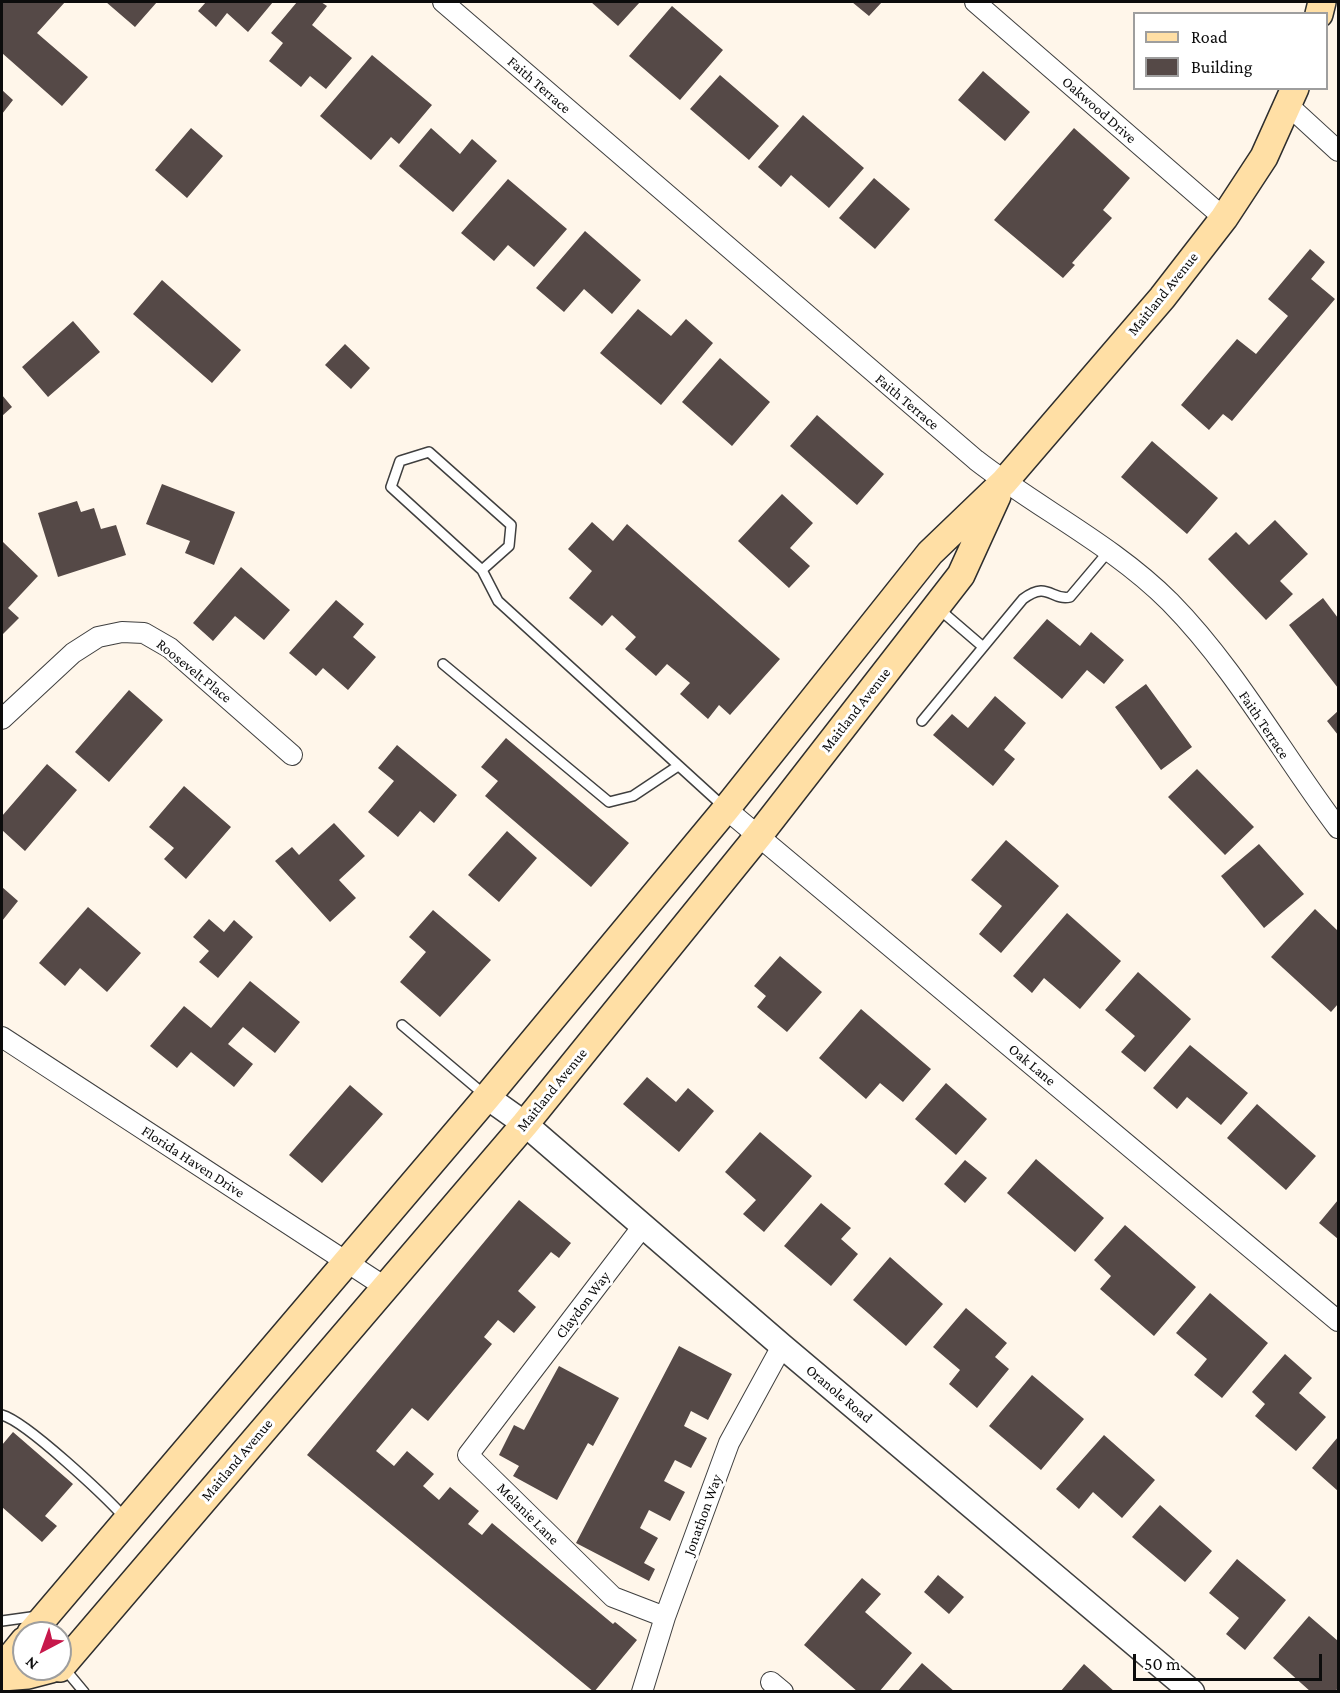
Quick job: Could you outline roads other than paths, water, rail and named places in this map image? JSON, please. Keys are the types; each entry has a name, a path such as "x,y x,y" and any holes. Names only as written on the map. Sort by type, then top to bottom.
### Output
{"main road":[{"name":"Maitland Avenue","path":"42,1621 488,1097 726,808 930,553 1004,482 1162,298 1224,218 1264,157 1292,97"},
{"name":"Maitland Avenue","path":"72,1652 525,1124 759,835 961,574 1004,482"},
{"path":"2,1668 12,1656"}],"street":[{"name":"Faith Terrace","path":"443,2 840,345 1004,482 1081,530 1169,601 1198,633 1338,828"},
{"name":"Oakwood Drive","path":"975,2 1224,218"},
{"path":"1292,97 1338,151"},
{"name":"Roosevelt Place","path":"2,720 73,653 98,637 122,632 144,633 170,648 292,755"},
{"name":"Oak Lane","path":"726,808 1338,1321"},
{"name":"Florida Haven Drive","path":"2,1037 385,1287"},
{"name":"Oranole Road","path":"488,1097 525,1124 782,1346 1192,1692"},
{"name":"Claydon Way","path":"524,1383 643,1226"},
{"name":"Jonathon Way","path":"642,1692 665,1617 729,1443 782,1346"},
{"name":"Melanie Lane","path":"524,1383 468,1455 613,1597 665,1617"}],"lane":[{"path":"483,570 509,546 511,525 429,452 400,461 391,487 483,570 498,601 726,808"},
{"path":"922,721 1023,599 1034,592 1044,590 1065,598 1070,597 1108,552"},
{"path":"936,607 982,646"},
{"path":"442,664 609,802 633,796 678,766"},
{"path":"402,1025 488,1097"},
{"path":"2,1415 38,1440 102,1492 127,1520"},
{"path":"72,1681 84,1692"}]}
